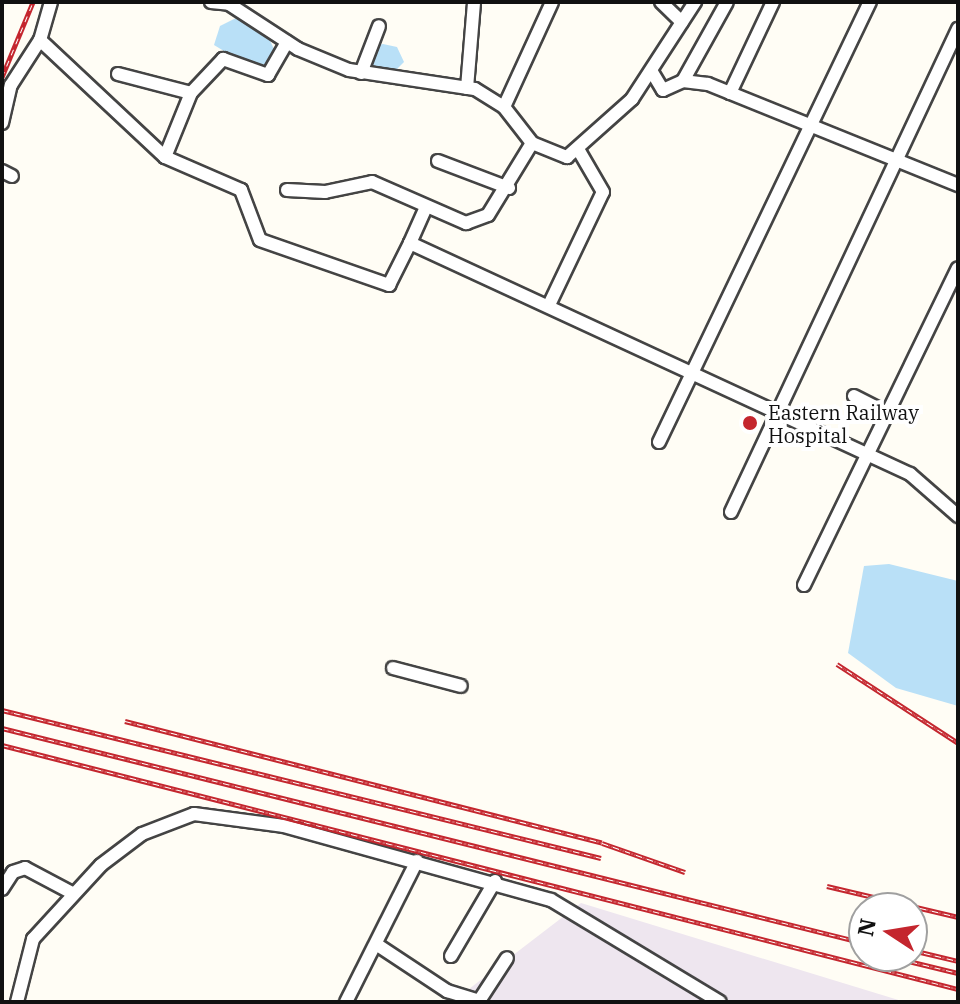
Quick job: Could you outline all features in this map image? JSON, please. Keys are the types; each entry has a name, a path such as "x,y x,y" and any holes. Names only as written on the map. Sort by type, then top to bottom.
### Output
{"street":[{"path":"2,123 11,85 40,40 51,2"},
{"path":"211,2 232,4 287,42 361,73 467,88 504,107 532,143 567,157 652,72 695,2"},
{"path":"467,88 474,2"},
{"path":"504,107 552,2"},
{"path":"661,2 682,22"},
{"path":"652,72 663,90 683,81 727,2"},
{"path":"730,93 773,2"},
{"path":"659,442 813,127 870,2"},
{"path":"361,73 379,26"},
{"path":"731,512 958,29"},
{"path":"40,40 165,157 241,190 260,240 389,285 425,209"},
{"path":"165,157 191,93 223,59 268,75 287,42"},
{"path":"118,74 191,93"},
{"path":"683,81 730,93 958,185"},
{"path":"287,190 325,192 372,182 425,209 466,223 488,215 509,188 532,143"},
{"path":"549,305 603,192 578,149"},
{"path":"438,161 509,188"},
{"path":"410,243 910,474 955,513"},
{"path":"804,585 957,275"},
{"path":"854,396 887,413"},
{"path":"955,513 958,497"},
{"path":"393,668 461,686"},
{"path":"17,1002 33,939 74,894 142,834 194,814 284,826 495,881 551,900 720,1002"},
{"path":"346,1002 379,946 417,861"},
{"path":"2,889 13,872 25,868 74,894"},
{"path":"451,956 495,881"},
{"path":"379,946 447,991 479,1001 507,958"}],"shaded area":[{"path":"581,903 905,1002 452,1002"}],"water":[{"path":"238,17 265,30 274,49 267,69 257,71 214,45 220,26"},
{"path":"383,44 397,47 404,62 394,72 367,64 373,47"},
{"path":"889,564 958,581 958,706 896,688 848,653 864,566"}],"railway":[{"path":"2,77 33,2"},
{"path":"837,664 958,743"},
{"path":"2,710 601,858"},
{"path":"125,721 602,843 685,872"},
{"path":"2,728 848,939"},
{"path":"2,745 958,989"},
{"path":"827,886 958,917"},
{"path":"928,954 958,961"},
{"path":"928,966 958,973"}],"place":[{"name":"Eastern Railway Hospital","path":"750,423"}]}
